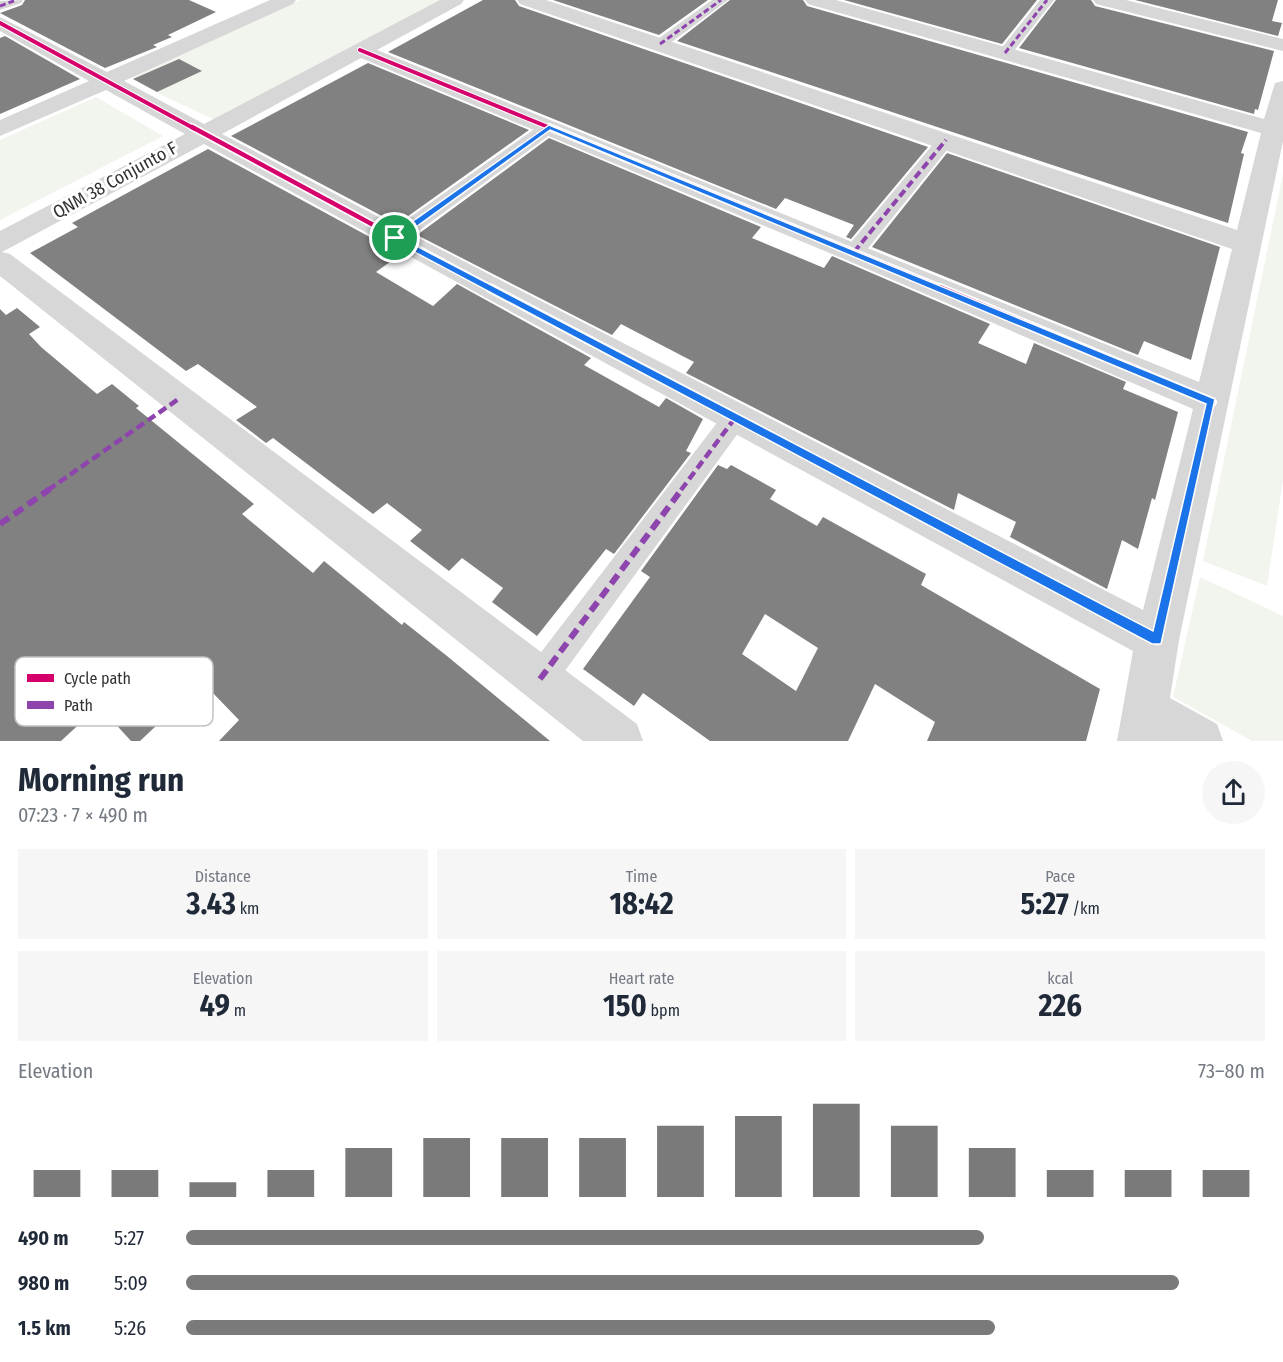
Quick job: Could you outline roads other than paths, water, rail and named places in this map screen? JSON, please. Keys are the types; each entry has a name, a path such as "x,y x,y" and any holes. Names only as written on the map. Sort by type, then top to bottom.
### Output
{"street":[{"path":"0,6 16,0"},
{"path":"244,0 266,9"},
{"path":"0,129 286,0"},
{"name":"QNM 38 Conjunto F","path":"0,243 201,133 454,0"},
{"path":"527,0 1248,244"},
{"path":"660,44 721,0"},
{"path":"815,0 1274,129"},
{"path":"1005,53 1047,0"},
{"path":"1103,0 1283,45"},
{"path":"0,23 395,238 1157,640"},
{"path":"360,50 854,252 1212,402"},
{"path":"1200,741 1143,726 1157,640 1283,88"},
{"path":"395,238 549,127"},
{"path":"854,252 946,140"},
{"path":"0,261 620,741"},
{"path":"540,679 735,418"}]}
